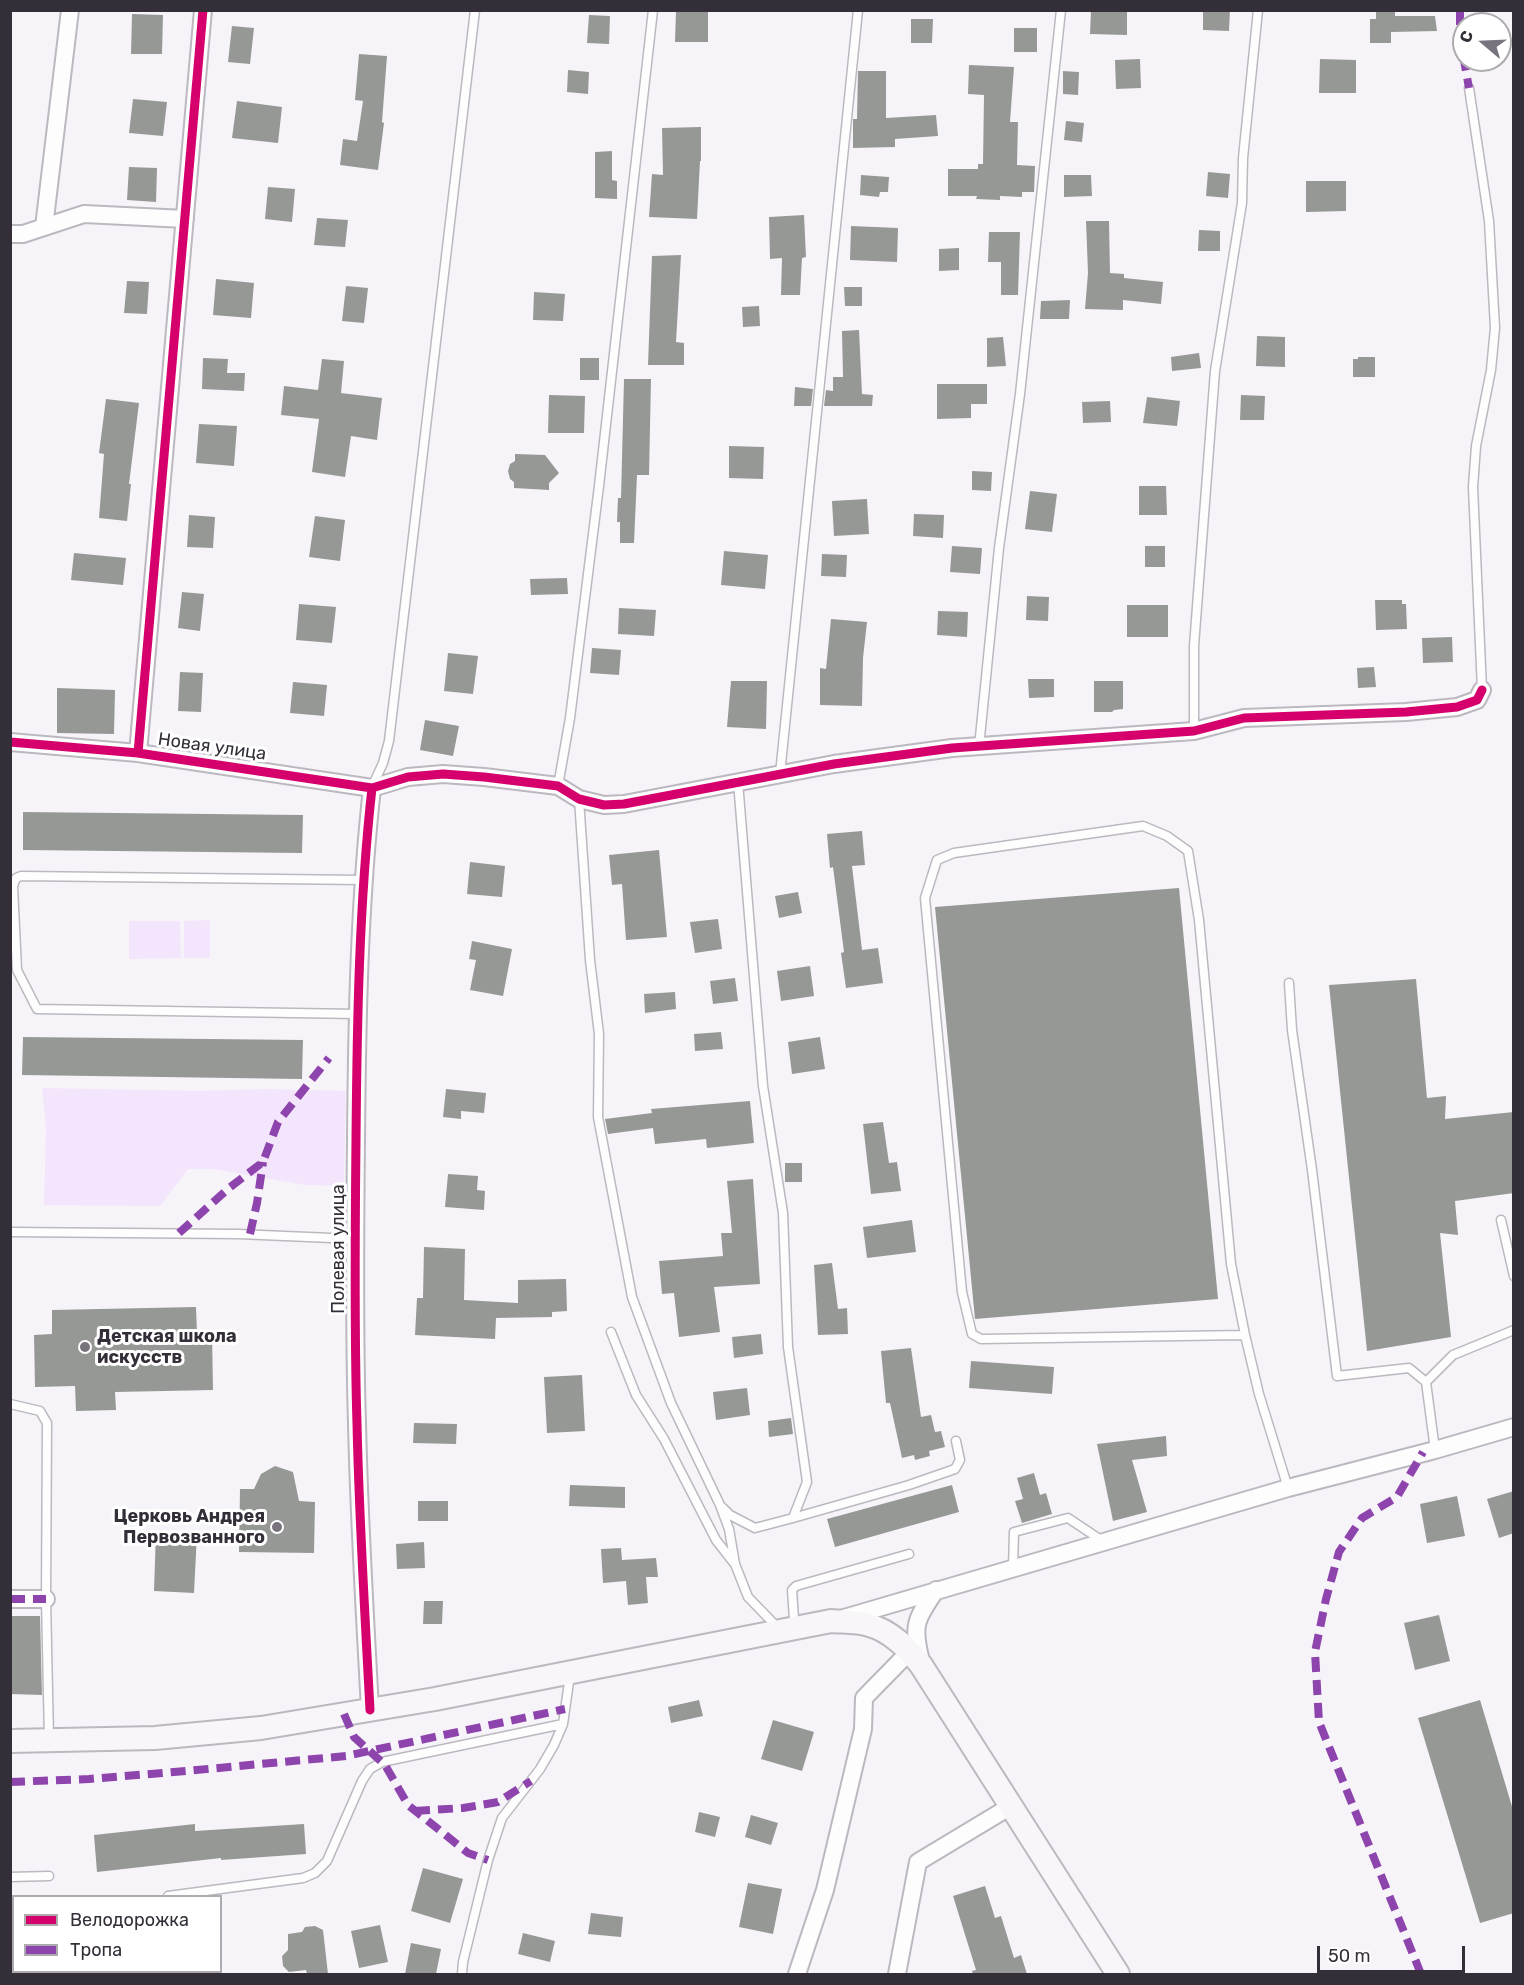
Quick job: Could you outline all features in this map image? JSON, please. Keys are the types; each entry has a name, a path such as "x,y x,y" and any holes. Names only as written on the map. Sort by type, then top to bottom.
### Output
{"main road":[{"path":"10,1741 178,1736 261,1728 570,1672 787,1624 831,1622 869,1625 894,1637 916,1658 1118,1974"}],"street":[{"path":"44,227 70,10"},
{"path":"138,753 203,10"},
{"path":"10,234 23,234 84,214 185,219"},
{"path":"372,788 408,777 443,774 558,786 579,799 604,805 624,804 834,764 952,748 1194,731 1244,718 1406,712 1457,707 1477,700 1482,690"},
{"name":"Новая улица","path":"10,742 138,753 372,788"},
{"name":"Полевая улица","path":"370,1710 357,1422 355,1239 358,1014 363,880 372,788"},
{"path":"831,1622 1288,1488 1514,1427"},
{"path":"797,1974 825,1890 863,1729 864,1698 916,1658 916,1622 936,1590"},
{"path":"10,1599 46,1599"},
{"path":"897,1974 918,1862 1011,1806"}],"lane":[{"path":"372,788 383,763 389,741 475,10"},
{"path":"558,786 570,718 598,498 653,10"},
{"path":"780,774 858,10"},
{"path":"979,747 999,548 1021,382 1060,10"},
{"path":"1194,731 1194,646 1215,371 1242,203 1258,10"},
{"path":"1469,88 1489,221 1495,328 1491,370 1476,446 1473,487 1482,690"},
{"path":"738,782 763,1086 783,1213 788,1347 807,1482 793,1518"},
{"path":"579,799 590,960 599,1034 598,1117 632,1297 671,1403 720,1505 729,1529 735,1564 748,1596 787,1624 792,1590 796,1586 909,1554"},
{"path":"1245,1335 981,1339 972,1334 962,1292 925,898 937,860 954,853 1143,826 1167,836 1188,851 1199,920 1231,1264 1259,1394 1288,1488"},
{"path":"358,1014 37,1009 17,970 13,886 16,878 21,876 363,880"},
{"path":"1289,983 1292,1030 1337,1376 1409,1368 1426,1382 1435,1450"},
{"path":"1501,1220 1514,1276"},
{"path":"10,1232 237,1234 355,1239"},
{"path":"1426,1382 1453,1355 1514,1330"},
{"path":"611,1332 636,1395 664,1439 716,1540 735,1564"},
{"path":"10,1404 40,1411 47,1423 46,1599 49,1740"},
{"path":"720,1505 730,1515 755,1528 793,1518 909,1485 955,1469 960,1460 956,1441"},
{"path":"1013,1569 1014,1532 1068,1518 1104,1542"},
{"path":"462,1974 488,1860 502,1818 540,1769 554,1745 563,1724 570,1672"},
{"path":"176,1895 303,1878 315,1873 332,1852 362,1781 370,1769 382,1762 563,1724"},
{"path":"10,1877 49,1876"}],"shaded area":[{"path":"210,920 210,958 184,958 184,921"},
{"path":"129,921 180,921 181,958 129,959"},
{"path":"42,1088 346,1091 344,1186 305,1185 213,1169 188,1169 160,1206 44,1205 46,1128"}],"building":[{"path":"676,10 708,11 708,42 675,42"},
{"path":"1091,10 1127,10 1127,35 1090,34"},
{"path":"1203,10 1230,10 1229,31 1203,30"},
{"path":"1376,10 1395,10 1395,16 1435,16 1437,31 1391,32 1391,43 1370,43 1370,19 1376,19"},
{"path":"132,14 163,15 162,54 131,54"},
{"path":"589,15 610,16 609,44 587,43"},
{"path":"911,19 933,19 932,43 911,43"},
{"path":"232,26 254,28 250,64 228,62"},
{"path":"1014,28 1037,28 1037,52 1014,52"},
{"path":"359,54 387,56 382,122 384,123 378,170 340,165 343,139 357,141 363,101 355,100"},
{"path":"1140,59 1141,88 1116,89 1115,60"},
{"path":"1320,59 1356,60 1356,93 1319,93"},
{"path":"969,65 1014,67 1010,122 1018,122 1017,165 1035,166 1034,192 1022,192 1022,197 1000,196 1000,200 976,199 977,196 948,196 948,169 978,169 978,164 983,164 984,95 968,94"},
{"path":"568,70 589,72 588,94 567,92"},
{"path":"858,71 886,71 886,118 936,115 938,136 895,139 895,147 853,148 853,119 857,119"},
{"path":"1063,71 1079,72 1078,95 1063,94"},
{"path":"133,99 167,102 163,136 129,133"},
{"path":"237,101 282,107 278,143 232,138"},
{"path":"1066,121 1084,123 1082,142 1064,140"},
{"path":"701,127 697,219 649,217 652,174 663,175 662,128"},
{"path":"612,151 612,180 617,181 617,199 595,198 595,152"},
{"path":"129,167 157,168 156,202 127,200"},
{"path":"1208,172 1230,174 1228,198 1206,196"},
{"path":"861,175 889,177 888,192 880,192 879,197 860,195"},
{"path":"1064,175 1091,175 1092,196 1064,197"},
{"path":"1306,181 1346,181 1346,211 1306,212"},
{"path":"268,187 295,189 292,222 265,219"},
{"path":"804,215 806,257 802,258 800,295 781,295 782,258 770,259 769,217"},
{"path":"317,218 348,220 345,247 314,245"},
{"path":"1086,221 1109,221 1110,273 1124,274 1124,278 1163,282 1161,304 1123,300 1123,310 1085,309 1088,273"},
{"path":"851,226 898,228 897,262 850,260"},
{"path":"1199,230 1220,231 1220,251 1198,251"},
{"path":"989,232 1020,232 1018,295 1001,295 1001,262 988,262"},
{"path":"959,248 959,270 939,271 939,249"},
{"path":"681,255 676,342 684,343 684,365 648,365 652,256"},
{"path":"216,279 254,283 251,318 213,315"},
{"path":"127,281 149,282 147,314 124,313"},
{"path":"346,286 368,288 364,323 342,321"},
{"path":"844,287 862,287 862,306 845,306"},
{"path":"534,292 565,294 563,321 533,320"},
{"path":"1070,300 1069,319 1040,319 1041,301"},
{"path":"759,306 760,326 743,327 742,307"},
{"path":"859,330 862,394 873,395 872,406 824,406 826,390 833,391 833,377 843,377 842,331"},
{"path":"1257,336 1285,337 1285,367 1256,366"},
{"path":"1003,337 1006,366 987,367 987,338"},
{"path":"1199,353 1201,368 1172,371 1171,357"},
{"path":"1358,357 1375,357 1375,377 1353,377 1353,359 1358,359"},
{"path":"203,358 228,359 227,373 245,373 244,391 202,389"},
{"path":"580,358 599,358 599,380 580,380"},
{"path":"322,359 344,361 341,393 382,398 377,440 351,436 345,477 312,472 319,419 281,415 284,386 318,390"},
{"path":"624,379 651,379 649,475 637,475 634,543 620,543 620,522 617,522 618,498 621,498"},
{"path":"937,384 987,384 987,404 971,404 971,418 937,419"},
{"path":"795,387 813,389 811,406 794,406"},
{"path":"549,395 585,396 584,433 548,433"},
{"path":"1241,395 1265,396 1264,420 1240,420"},
{"path":"1147,397 1180,401 1177,426 1143,423"},
{"path":"106,399 139,403 127,521 99,518 104,454 99,453"},
{"path":"1110,401 1111,422 1083,423 1082,402"},
{"path":"199,424 237,426 234,466 196,463"},
{"path":"729,446 764,447 763,479 729,478"},
{"path":"515,454 545,455 559,473 549,483 549,490 514,488 514,482 510,479 508,471 510,464 515,461"},
{"path":"972,471 992,472 991,491 972,490"},
{"path":"1139,486 1166,486 1167,515 1139,515"},
{"path":"1030,491 1057,494 1052,532 1025,529"},
{"path":"867,499 869,534 834,536 832,501"},
{"path":"914,514 944,515 943,538 913,536"},
{"path":"189,515 215,517 213,548 187,547"},
{"path":"315,516 345,520 340,561 309,557"},
{"path":"952,546 982,548 980,574 950,572"},
{"path":"1145,546 1165,546 1165,567 1145,567"},
{"path":"724,551 768,555 765,589 721,585"},
{"path":"74,553 126,558 123,585 71,580"},
{"path":"822,554 847,555 846,577 821,576"},
{"path":"567,578 568,594 531,595 530,579"},
{"path":"182,592 204,594 200,631 178,628"},
{"path":"1027,596 1049,597 1048,621 1026,620"},
{"path":"1375,600 1402,600 1402,604 1406,604 1407,629 1376,630"},
{"path":"299,604 336,607 332,643 296,640"},
{"path":"1127,605 1168,605 1168,637 1127,637"},
{"path":"619,608 656,610 654,636 618,634"},
{"path":"938,611 968,612 967,637 937,635"},
{"path":"831,619 867,622 863,658 862,706 820,705 820,668 826,669"},
{"path":"1452,637 1453,662 1423,663 1422,638"},
{"path":"592,648 621,650 619,675 590,673"},
{"path":"448,653 478,656 473,694 444,691"},
{"path":"1374,667 1376,687 1358,688 1357,668"},
{"path":"180,672 203,673 201,712 178,711"},
{"path":"1028,679 1054,679 1054,697 1029,698"},
{"path":"731,681 767,681 766,729 727,727"},
{"path":"1094,681 1123,681 1123,709 1112,712 1094,712"},
{"path":"293,682 327,685 324,716 290,713"},
{"path":"57,688 115,690 114,734 57,733"},
{"path":"425,720 459,726 453,756 420,750"},
{"path":"23,812 303,815 302,853 23,850"},
{"path":"862,831 865,865 852,866 862,950 878,948 883,983 846,988 841,953 844,952 833,867 830,868 827,834"},
{"path":"659,850 667,937 626,940 622,884 612,885 609,855"},
{"path":"470,862 505,866 502,897 467,894"},
{"path":"1179,888 1218,1299 975,1319 935,907"},
{"path":"798,892 802,913 779,918 775,896"},
{"path":"718,919 722,949 695,953 690,922"},
{"path":"472,941 512,949 503,996 470,990 476,960 469,959"},
{"path":"810,966 814,996 781,1001 777,971"},
{"path":"735,978 738,1001 713,1004 710,981"},
{"path":"1416,979 1427,1098 1446,1096 1445,1119 1514,1112 1514,1193 1455,1201 1458,1235 1440,1233 1451,1337 1367,1351 1329,985"},
{"path":"675,992 676,1009 645,1013 644,994"},
{"path":"721,1032 723,1049 695,1051 694,1034"},
{"path":"23,1037 303,1040 302,1079 22,1075"},
{"path":"820,1037 825,1069 792,1074 788,1042"},
{"path":"446,1089 486,1093 484,1113 461,1111 461,1119 443,1117"},
{"path":"750,1101 754,1143 707,1148 706,1139 655,1144 653,1128 608,1134 605,1119 652,1113 651,1109"},
{"path":"883,1122 889,1163 897,1162 901,1191 871,1194 863,1124"},
{"path":"785,1163 802,1163 802,1182 785,1182"},
{"path":"448,1174 478,1176 477,1190 485,1191 484,1210 445,1207"},
{"path":"753,1179 760,1284 714,1287 720,1332 679,1337 674,1293 662,1294 659,1261 723,1256 721,1233 732,1233 727,1181"},
{"path":"912,1220 916,1252 867,1258 863,1227"},
{"path":"424,1247 465,1249 464,1300 518,1303 518,1280 566,1279 567,1311 552,1312 552,1317 496,1318 495,1339 415,1335 417,1298 423,1298"},
{"path":"832,1263 838,1309 847,1308 848,1334 818,1335 814,1265"},
{"path":"196,1307 197,1333 212,1333 213,1390 115,1392 116,1410 76,1411 75,1386 35,1387 34,1335 52,1334 52,1310"},
{"path":"761,1334 763,1354 734,1358 732,1337"},
{"path":"911,1348 921,1417 931,1415 935,1432 941,1431 945,1447 929,1451 930,1456 915,1460 914,1455 902,1458 890,1403 886,1403 881,1351"},
{"path":"971,1361 1054,1367 1052,1394 969,1388"},
{"path":"582,1375 585,1431 547,1433 544,1377"},
{"path":"747,1388 750,1415 716,1420 713,1392"},
{"path":"791,1418 793,1434 769,1437 768,1421"},
{"path":"414,1423 457,1424 456,1444 413,1443"},
{"path":"1166,1436 1167,1456 1132,1460 1147,1512 1113,1521 1097,1444"},
{"name":"Церковь Андрея Первозванного","path":"275,1466 293,1472 299,1501 315,1502 314,1553 239,1552 240,1489 254,1489 261,1474"},
{"path":"1034,1473 1040,1495 1046,1493 1052,1514 1022,1523 1015,1501 1023,1499 1017,1478"},
{"path":"570,1485 625,1487 625,1508 569,1506"},
{"path":"952,1485 959,1512 835,1547 827,1519"},
{"path":"1514,1491 1514,1533 1499,1538 1487,1499"},
{"path":"1457,1496 1465,1536 1427,1543 1420,1504"},
{"path":"418,1501 448,1501 448,1521 418,1521"},
{"path":"156,1532 197,1534 194,1593 154,1591"},
{"path":"424,1542 425,1568 397,1569 396,1544"},
{"path":"621,1548 622,1560 656,1558 658,1577 646,1577 648,1603 628,1605 626,1581 603,1583 601,1549"},
{"path":"424,1601 443,1601 442,1624 423,1624"},
{"path":"1439,1615 1450,1661 1415,1670 1404,1623"},
{"path":"10,1616 40,1616 42,1695 10,1694"},
{"path":"699,1700 703,1716 671,1723 668,1707"},
{"path":"1480,1700 1514,1813 1514,1913 1480,1923 1418,1718"},
{"path":"773,1720 814,1732 802,1771 761,1759"},
{"path":"699,1812 720,1817 715,1837 695,1832"},
{"path":"751,1815 778,1823 771,1845 745,1837"},
{"path":"195,1824 195,1831 304,1824 306,1854 221,1860 221,1858 97,1872 94,1835"},
{"path":"423,1868 463,1879 450,1923 411,1911"},
{"path":"748,1883 782,1889 773,1934 739,1927"},
{"path":"985,1886 995,1918 1001,1916 1014,1958 1021,1955 1027,1974 973,1974 972,1971 976,1970 953,1896"},
{"path":"591,1913 623,1917 621,1937 588,1934"},
{"path":"380,1925 388,1962 359,1968 351,1931"},
{"path":"315,1926 323,1930 328,1974 307,1974 306,1970 289,1972 283,1966 282,1956 288,1950 288,1934 302,1932 305,1927"},
{"path":"523,1933 555,1941 550,1962 518,1954"},
{"path":"411,1943 441,1949 436,1974 405,1974"}],"marked path":[{"path":"1460,10 1460,38 1469,88"},
{"path":"179,1233 229,1188 263,1162 278,1122 329,1058"},
{"path":"250,1234 263,1162"},
{"path":"1421,1974 1319,1722 1315,1652 1339,1552 1362,1518 1397,1497 1423,1452"},
{"path":"10,1599 46,1599"},
{"path":"10,1782 89,1779 346,1756 565,1709"},
{"path":"344,1714 354,1737 385,1765 408,1805 468,1853 488,1860"},
{"path":"415,1811 463,1808 498,1802 531,1781"}],"cycle path":[{"path":"138,753 203,10"},
{"path":"10,742 138,753 372,788 408,777 443,774 484,777 558,786 579,799 604,805 624,804 834,764 952,748 1194,731 1244,718 1406,712 1457,707 1477,700 1482,690"},
{"path":"370,1710 359,1495 355,1282 356,1096 360,964 364,876 372,788"}],"place":[{"name":"Детская школа искусств","path":"85,1347"},
{"name":"Церковь Андрея Первозванного","path":"277,1527"}]}
